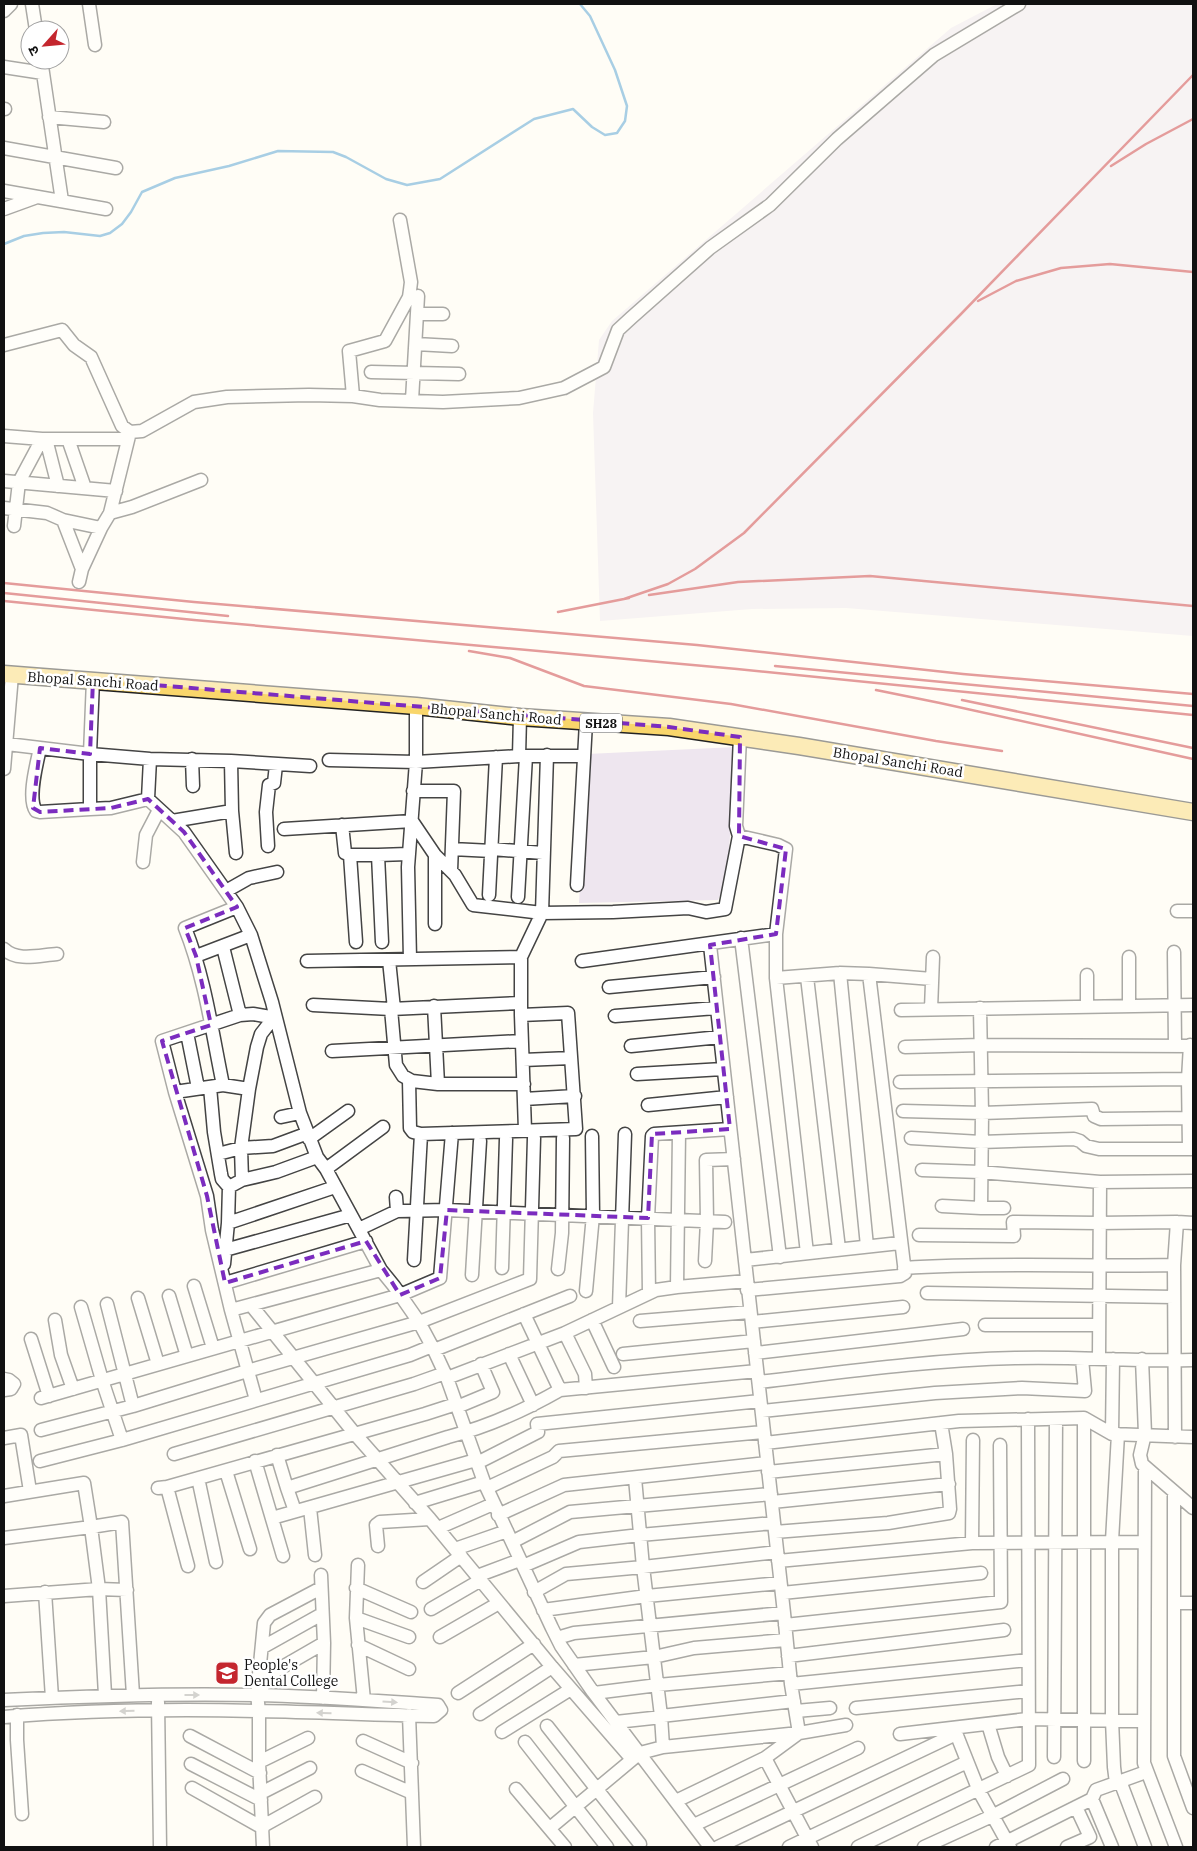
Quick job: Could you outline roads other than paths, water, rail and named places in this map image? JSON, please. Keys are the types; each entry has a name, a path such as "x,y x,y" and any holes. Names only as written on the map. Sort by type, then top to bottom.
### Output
{"main road":[{"name":"Bhopal Sanchi Road","path":"8,675 416,706 520,717 669,727 1193,812"}],"street":[{"path":"4,11 11,4"},
{"path":"32,4 34,20"},
{"path":"89,4 96,45"},
{"path":"4,436 68,439 129,436 142,431 194,402 227,398 309,395 443,402 519,398 564,388 604,367 618,330 710,248 770,205 837,139 934,55 1019,4"},
{"path":"4,66 43,73"},
{"path":"43,70 62,201"},
{"path":"49,117 104,122"},
{"path":"4,148 116,168"},
{"path":"4,191 106,209"},
{"path":"4,209 37,197"},
{"path":"353,396 349,351 385,341 409,297 411,282 400,220"},
{"path":"412,400 418,296"},
{"path":"417,314 443,314"},
{"path":"4,345 62,330 74,345 91,357 122,426 129,436 110,513 82,568 79,582"},
{"path":"416,344 452,346"},
{"path":"371,372 459,374"},
{"path":"14,526 10,508 19,482 44,439"},
{"path":"44,439 58,486"},
{"path":"68,439 85,488"},
{"path":"110,513 132,507 201,480"},
{"path":"4,481 116,491"},
{"path":"10,508 47,513 63,520 101,528"},
{"path":"63,520 82,568"},
{"path":"4,769 7,744 8,675"},
{"path":"90,809 93,680"},
{"path":"410,959 408,854 416,762 416,706"},
{"path":"518,897 523,756 520,717"},
{"path":"577,885 586,722"},
{"path":"412,821 435,855 451,871 473,905 542,913 688,908 706,912 725,909 739,836 736,826 740,737"},
{"path":"7,744 150,759 192,759 310,766"},
{"path":"40,748 33,786 33,802 36,811 111,808 148,799"},
{"path":"329,760 416,762 548,755 584,756"},
{"path":"42,1430 133,1406 419,1322 530,1279 533,1213 529,1134 524,1099 521,1041 520,957 542,913 548,755"},
{"path":"490,895 496,757"},
{"path":"150,759 148,799 184,832 237,907 251,935 276,1018 300,1113 317,1157 326,1169 381,1270 419,1322 433,1348 446,1375 476,1462 496,1509 557,1638 574,1665 616,1722 635,1756"},
{"path":"192,759 192,786"},
{"path":"231,761 232,812 236,853"},
{"path":"268,846 266,812 269,785 274,783 276,765"},
{"path":"412,791 454,792 451,871"},
{"path":"143,862 146,835 159,810"},
{"path":"172,821 232,812"},
{"path":"284,830 412,821"},
{"path":"342,825 345,853 350,855 408,854"},
{"path":"739,836 778,845 786,849 776,934 776,978 806,1253"},
{"path":"452,849 543,853"},
{"path":"350,855 356,942"},
{"path":"378,855 382,942"},
{"path":"435,855 435,924"},
{"path":"221,883 278,872"},
{"path":"223,1085 196,956 185,928 237,907"},
{"path":"1176,911 1193,911"},
{"path":"582,962 776,934"},
{"path":"196,956 251,935"},
{"path":"741,938 780,1257"},
{"path":"710,945 785,1619 790,1679 799,1734"},
{"path":"223,947 240,1015"},
{"path":"4,948 8,953 21,957 57,954"},
{"path":"1174,952 1175,1045"},
{"path":"307,961 520,957"},
{"path":"931,1010 933,957"},
{"path":"1129,1006 1130,957"},
{"path":"389,960 396,1065 403,1076 409,1080 438,1084 524,1084"},
{"path":"776,978 840,973 932,978"},
{"path":"840,973 867,1246"},
{"path":"174,1454 481,1364 537,1344 659,1289 747,1286 900,1276 905,1273 869,974"},
{"path":"1087,975 1087,1006"},
{"path":"609,987 714,977"},
{"path":"807,977 839,1249"},
{"path":"313,1005 392,1009 434,1006 521,1008 568,1013 576,1129 529,1134 421,1134 413,1132 410,1128 409,1080"},
{"path":"901,1010 1193,1005"},
{"path":"434,1006 438,1084"},
{"path":"615,1016 716,1008"},
{"path":"980,1008 981,1208"},
{"path":"256,1400 231,1310 212,1230 207,1196 175,1092 162,1040 187,1034 240,1015 253,1014 276,1018"},
{"path":"242,1180 241,1148 249,1089 261,1034 276,1018"},
{"path":"187,1034 204,1087 222,1179 229,1187 224,1277"},
{"path":"631,1046 720,1037"},
{"path":"332,1050 521,1041"},
{"path":"905,1047 981,1045 1191,1046 1188,1079 1191,1149 1099,1149 1086,1146 1074,1139 981,1142 911,1138"},
{"path":"523,1060 571,1058"},
{"path":"637,1074 723,1069"},
{"path":"900,1082 1188,1079"},
{"path":"175,1092 223,1085 249,1089"},
{"path":"524,1099 575,1096"},
{"path":"648,1105 727,1097"},
{"path":"903,1111 982,1113 1092,1109 1094,1116 1101,1119 1189,1118"},
{"path":"218,1154 241,1148 273,1146 308,1136 348,1111"},
{"path":"281,1117 300,1113"},
{"path":"326,1169 383,1127"},
{"path":"649,1293 648,1218 652,1136 654,1134 730,1129"},
{"path":"31,1339 45,1397 400,1295 440,1278 452,1133"},
{"path":"677,1287 679,1133"},
{"path":"414,1260 421,1134"},
{"path":"619,1307 625,1134"},
{"path":"586,1291 593,1215 592,1136"},
{"path":"558,1269 562,1216 563,1138"},
{"path":"502,1268 506,1139"},
{"path":"472,1275 480,1141"},
{"path":"229,1187 242,1180 276,1172 317,1157"},
{"path":"705,1261 707,1221 706,1160 734,1159"},
{"path":"922,1170 980,1172 1100,1182 1193,1181"},
{"path":"1099,1359 1100,1267 1098,1223 1100,1182"},
{"path":"228,1223 335,1187"},
{"path":"396,1197 397,1211"},
{"path":"942,1206 1004,1208"},
{"path":"359,1229 397,1211 416,1210 533,1213 562,1216 622,1216 726,1222"},
{"path":"226,1250 351,1215"},
{"path":"919,1235 1014,1236 1013,1222 1193,1223"},
{"path":"1176,1222 1174,1265 1176,1437"},
{"path":"224,1277 366,1241"},
{"path":"745,1260 900,1243"},
{"path":"904,1268 942,1265 1100,1267 1174,1265"},
{"path":"231,1310 381,1270"},
{"path":"194,1286 213,1348"},
{"path":"927,1293 1174,1297"},
{"path":"169,1296 187,1356"},
{"path":"40,1461 122,1440 433,1348 570,1296"},
{"path":"138,1298 158,1364"},
{"path":"107,1304 133,1406"},
{"path":"251,1305 355,1434 434,1524 552,1667 676,1801 710,1847"},
{"path":"82,1307 102,1380 122,1440"},
{"path":"640,1321 751,1317 904,1307"},
{"path":"524,1314 560,1390"},
{"path":"55,1320 61,1355 73,1389"},
{"path":"592,1320 614,1367"},
{"path":"986,1325 1099,1325"},
{"path":"622,1354 755,1347 963,1329"},
{"path":"565,1332 585,1374 586,1388"},
{"path":"509,1354 533,1406"},
{"path":"287,1488 448,1436 466,1432 533,1406 560,1390 758,1377 960,1360 1017,1358 1193,1360"},
{"path":"272,1518 396,1482 476,1462 538,1432 537,1424 935,1393 1022,1388 1085,1391 1082,1359"},
{"path":"1113,1359 1115,1434 1112,1541 1112,1720 1114,1767 1118,1782 1145,1847"},
{"path":"1142,1359 1145,1434 1140,1455 1142,1464 1193,1508"},
{"path":"188,1566 163,1487 226,1471 255,1461 456,1405 493,1392 481,1364"},
{"path":"4,1380 9,1380 14,1384 11,1388 4,1390"},
{"path":"1084,1418 1084,1761"},
{"path":"415,1503 486,1485 553,1457 559,1451 764,1438 941,1423 1028,1419 1084,1418 1115,1434 1193,1437"},
{"path":"858,1847 1029,1765 1028,1419"},
{"path":"1054,1757 1056,1419"},
{"path":"431,1609 479,1578 579,1542 640,1535 775,1528 829,1529 888,1523 945,1514 950,1510 949,1484 941,1423"},
{"path":"4,1438 21,1435 30,1491"},
{"path":"972,1543 973,1440"},
{"path":"557,1638 574,1634 651,1626 785,1619 1001,1602 1000,1445"},
{"path":"378,1546 376,1525 380,1522 434,1524 496,1509 564,1485 946,1454"},
{"path":"277,1455 295,1511"},
{"path":"255,1461 283,1556"},
{"path":"1145,1468 1144,1763 1176,1847"},
{"path":"226,1471 250,1549"},
{"path":"198,1478 216,1562"},
{"path":"635,1478 643,1567 662,1716 663,1746"},
{"path":"4,1496 84,1483 99,1589 105,1695"},
{"path":"423,1582 458,1553 510,1536 570,1512 949,1484"},
{"path":"1174,1492 1174,1756 1193,1808"},
{"path":"310,1508 315,1555"},
{"path":"4,1534 91,1527 122,1522 133,1695"},
{"path":"534,1592 564,1574 777,1556 972,1543 1144,1542"},
{"path":"358,1565 356,1618 364,1700"},
{"path":"543,1610 647,1596 981,1573"},
{"path":"263,1847 257,1695 264,1622 270,1615 321,1581 324,1642 323,1698"},
{"path":"356,1588 411,1612"},
{"path":"4,1596 99,1589 127,1590"},
{"path":"45,1592 52,1698"},
{"path":"440,1637 499,1603"},
{"path":"1174,1603 1193,1603"},
{"path":"263,1647 322,1614"},
{"path":"356,1618 409,1637"},
{"path":"788,1656 1004,1630"},
{"path":"574,1665 654,1657 694,1648 786,1640"},
{"path":"257,1695 272,1673 324,1642"},
{"path":"458,1693 534,1644"},
{"path":"358,1645 409,1669"},
{"path":"594,1693 658,1685 790,1679 1028,1660"},
{"path":"480,1714 552,1667"},
{"path":"502,1732 572,1689"},
{"path":"856,1708 1028,1691"},
{"path":"158,1694 160,1847"},
{"path":"4,1700 105,1695 257,1695 438,1705 440,1710 434,1716 158,1710 4,1717"},
{"path":"66,1697 68,1713"},
{"path":"616,1722 662,1716 795,1706 830,1708"},
{"path":"410,1715 414,1847"},
{"path":"17,1716 22,1814"},
{"path":"900,1734 955,1731 988,1724 1028,1719 1144,1721"},
{"path":"988,1724 998,1757 1007,1776"},
{"path":"550,1828 635,1756 663,1746 799,1734 846,1725"},
{"path":"547,1726 640,1844"},
{"path":"955,1731 978,1791 992,1816 1004,1845 1092,1799 1096,1790 1146,1772"},
{"path":"718,1847 955,1731"},
{"path":"676,1801 765,1758 799,1734"},
{"path":"190,1736 259,1767"},
{"path":"259,1767 308,1738"},
{"path":"363,1741 412,1763"},
{"path":"525,1742 608,1847"},
{"path":"694,1825 858,1748"},
{"path":"765,1758 810,1843"},
{"path":"789,1847 810,1843 967,1762"},
{"path":"191,1764 261,1796"},
{"path":"261,1796 310,1768"},
{"path":"362,1771 412,1793"},
{"path":"924,1847 992,1816 1063,1779"},
{"path":"192,1788 263,1827"},
{"path":"516,1788 565,1847"},
{"path":"263,1827 315,1797"},
{"path":"1092,1799 1112,1847"},
{"path":"1067,1847 1090,1836 1076,1807"}],"waterway":[{"path":"4,244 24,236 43,233 64,232 100,236 110,233 122,224 142,192 175,178 229,166 278,151 333,152 386,179 407,185 440,179 534,119 573,109 592,127 605,135 617,133 625,121 627,106 615,70 590,16 580,4"}],"railway":[{"path":"624,599 668,584 695,569 744,533 961,314 1193,75"},
{"path":"1111,166 1146,144 1193,119"},
{"path":"978,301 1016,281 1061,268 1110,264 1193,272"},
{"path":"649,595 738,582 870,576 1193,606"},
{"path":"4,583 194,602 697,645 963,674 1193,694"},
{"path":"4,593 228,616"},
{"path":"558,612 629,598"},
{"path":"4,601 737,669 1193,715"},
{"path":"469,651 510,658 584,686 731,704 1002,751"},
{"path":"775,666 1193,706"},
{"path":"876,690 1193,759"},
{"path":"962,700 1193,748"}],"place":[{"name":"People's Dental College","path":"227,1673"}]}
